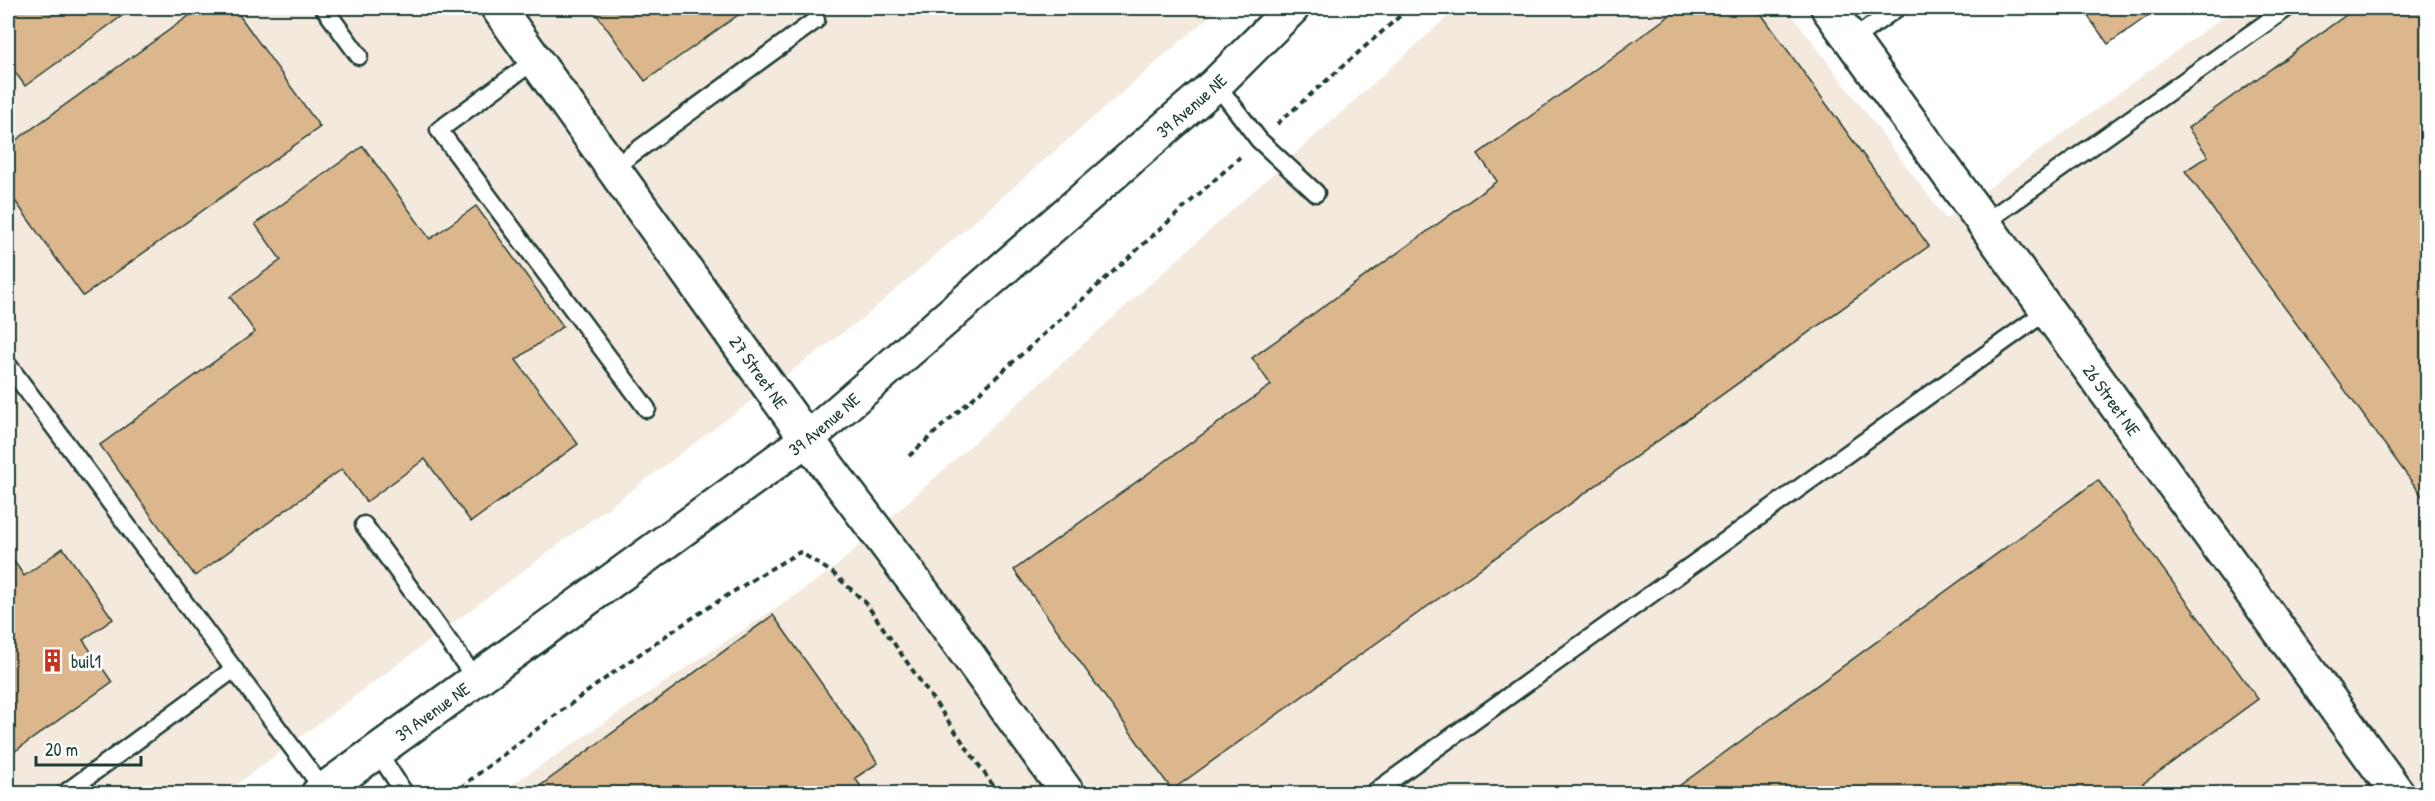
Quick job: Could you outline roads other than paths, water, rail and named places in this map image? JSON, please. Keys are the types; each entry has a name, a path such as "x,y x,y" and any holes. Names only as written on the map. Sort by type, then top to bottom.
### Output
{"street":[{"name":"27 Street NE","path":"498,8 807,439 929,601 1068,794"},
{"name":"39 Avenue NE","path":"321,791 807,439 1216,84 1292,8"},
{"name":"26 Street NE","path":"1828,8 2398,794"}],"lane":[{"path":"324,8 359,56"},
{"path":"1852,40 1897,8"},
{"path":"1984,223 2287,8"},
{"path":"612,168 816,20"},
{"path":"535,60 439,130 646,409"},
{"path":"1216,84 1259,140 1316,193"},
{"path":"1372,794 2048,310"},
{"path":"8,365 234,669 321,791"},
{"path":"364,525 476,679"},
{"path":"64,794 234,669"},
{"path":"377,751 405,794"}],"place":[{"name":"buil1","path":"53,661"}]}
